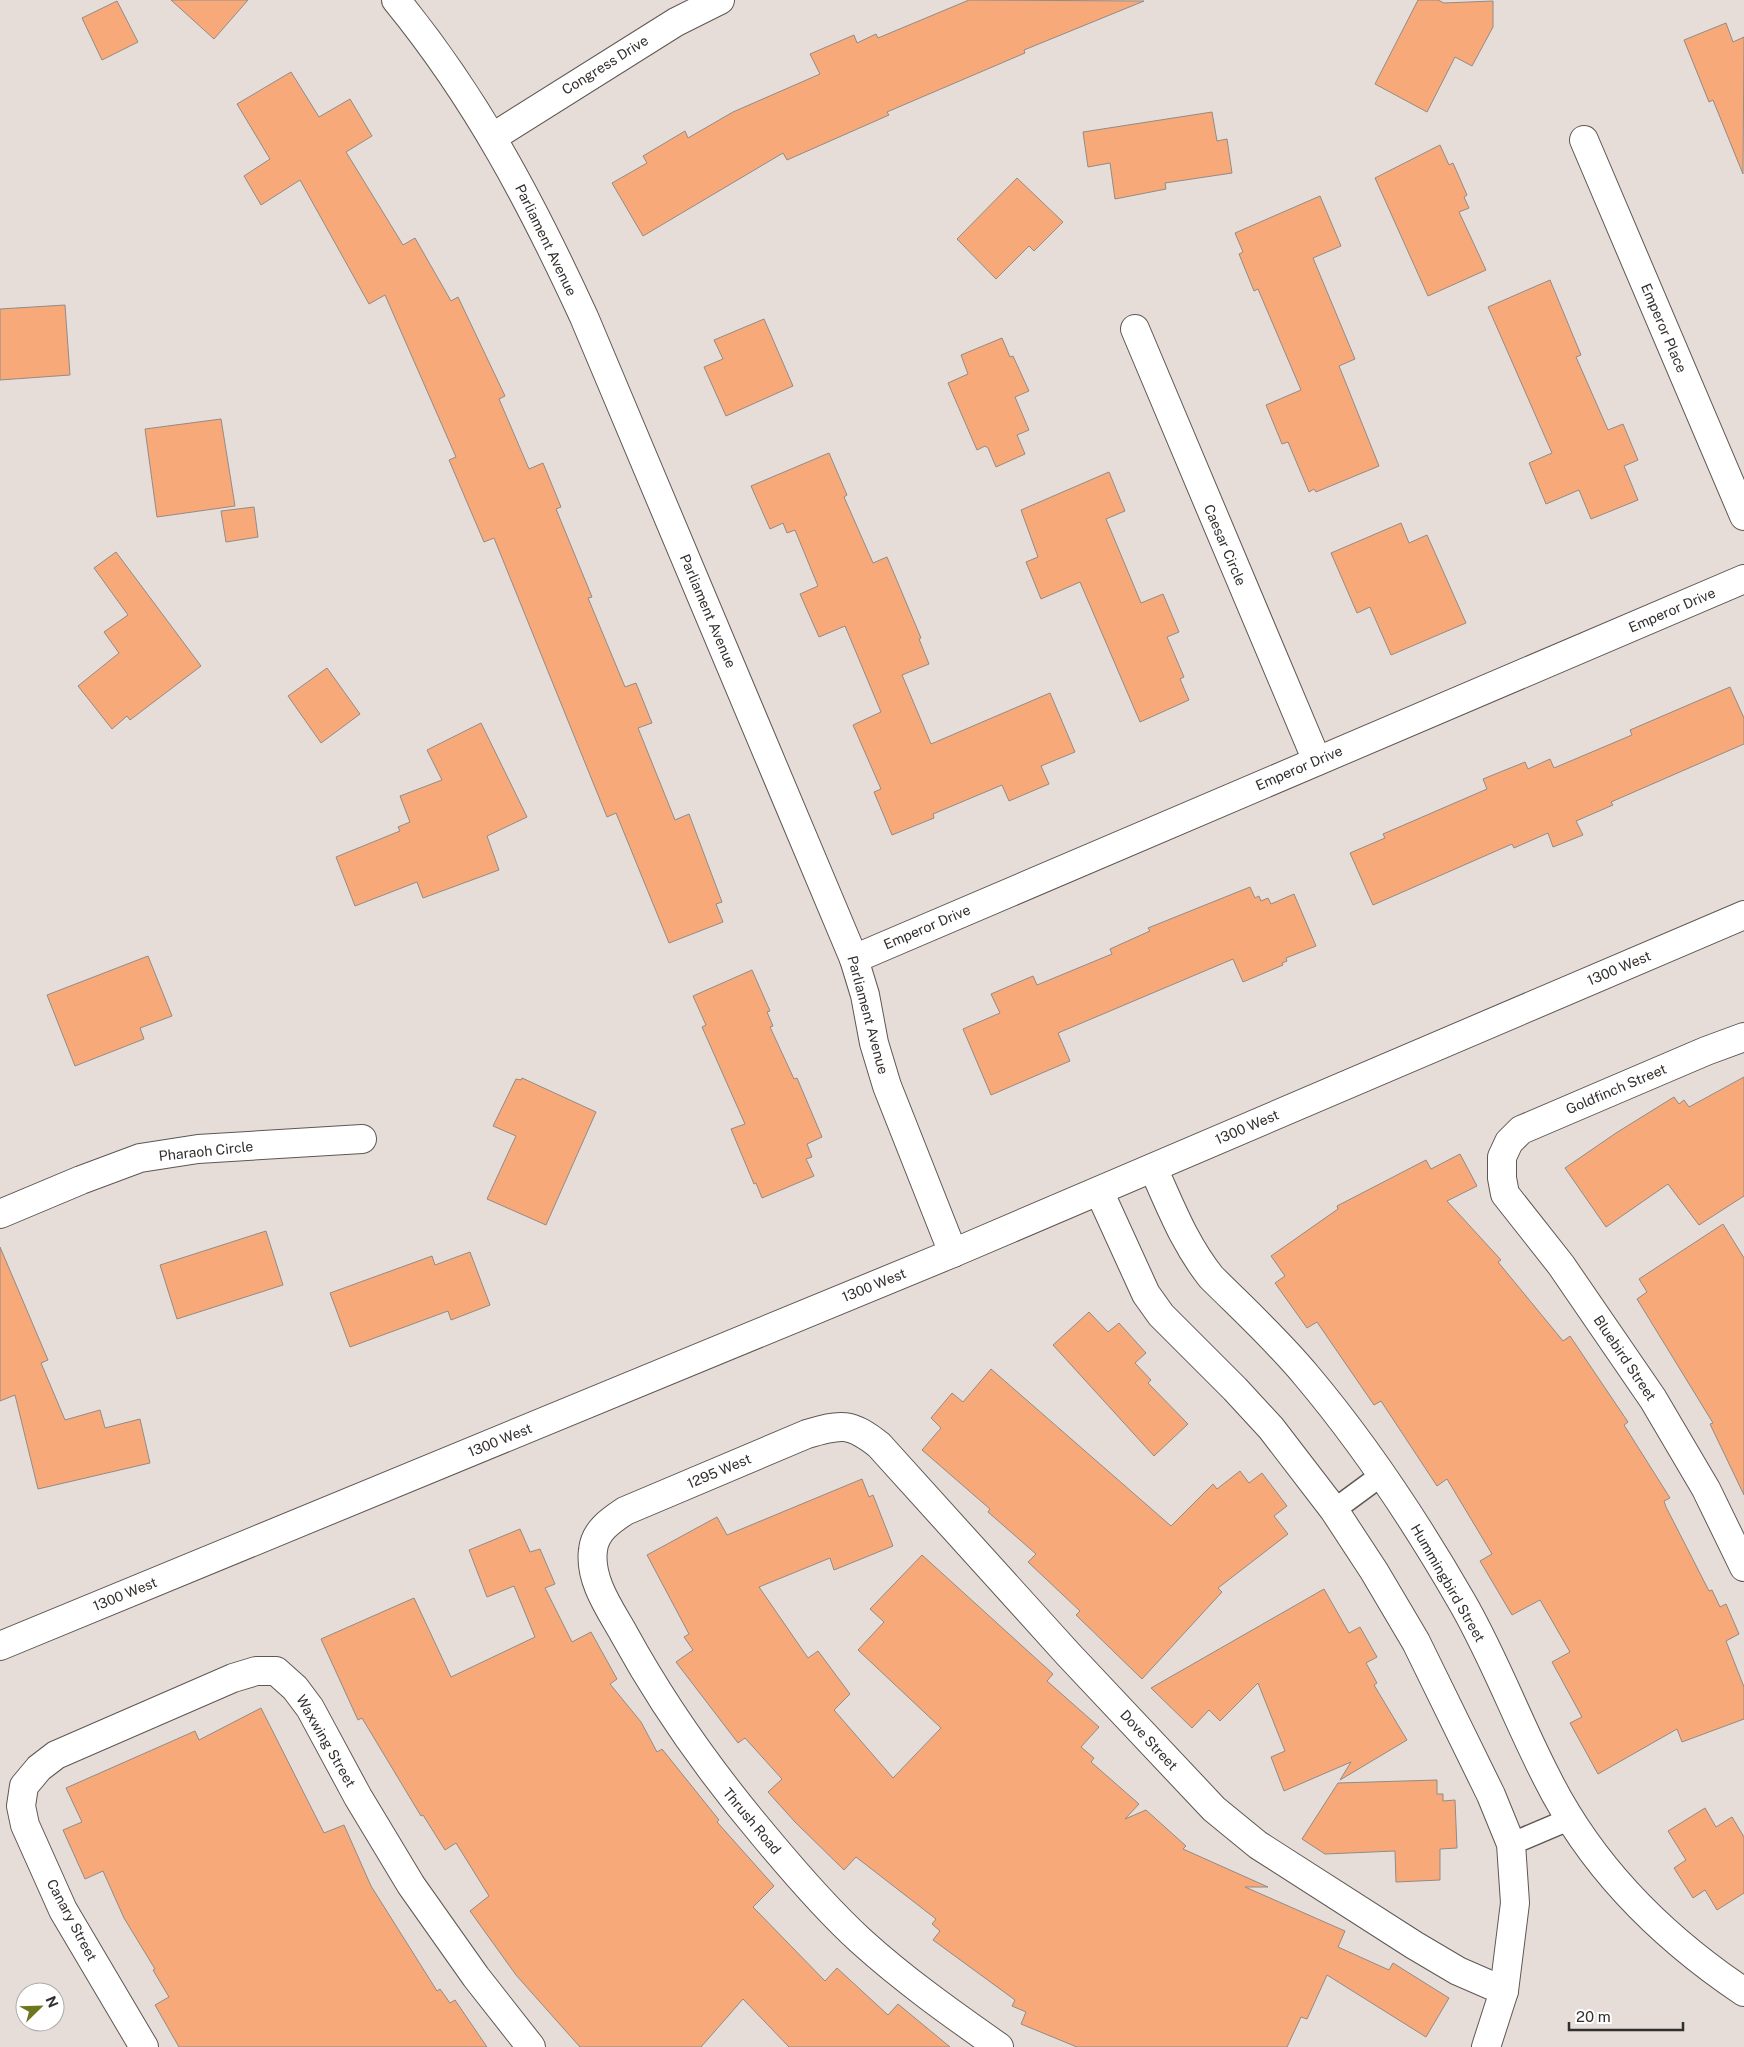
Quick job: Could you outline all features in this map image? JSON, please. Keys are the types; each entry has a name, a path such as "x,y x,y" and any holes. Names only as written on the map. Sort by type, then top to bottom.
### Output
{"street":[{"name":"Parliament Avenue","path":"396,0 430,42 493,136 543,227 584,317 854,958 865,995 874,1043 887,1086 953,1253"},
{"name":"Congress Drive","path":"493,136 676,22 720,0"},
{"name":"Emperor Place","path":"1584,140 1744,516"},
{"name":"Caesar Circle","path":"1134,329 1316,761"},
{"name":"Emperor Drive","path":"854,958 1744,579"},
{"name":"1300 West","path":"1,1641 953,1253 1744,915"},
{"name":"Goldfinch Street","path":"1502,1157 1509,1142 1521,1130 1706,1051 1744,1037"},
{"name":"Pharaoh Circle","path":"0,1214 140,1158 198,1148 362,1139"},
{"name":"Bluebird Street","path":"1502,1157 1502,1178 1505,1194 1561,1265 1653,1399 1706,1489 1744,1567"},
{"name":"Hummingbird Street","path":"1153,1168 1186,1242 1198,1260 1211,1277 1305,1374 1383,1474 1463,1604 1497,1669 1547,1779 1590,1850 1621,1887 1692,1954 1740,1982"},
{"path":"1099,1191 1146,1294 1161,1315 1241,1395 1305,1470 1374,1571 1416,1642 1491,1795 1511,1844 1514,1903 1504,1991 1486,2047"},
{"name":"1295 West","path":"598,1533 625,1511 807,1434 847,1426"},
{"name":"Dove Street","path":"847,1426 864,1434 879,1445 1068,1654 1214,1808 1258,1845 1414,1946 1458,1971 1504,1991"},
{"name":"Thrush Road","path":"598,1533 593,1550 593,1568 603,1596 653,1687 719,1782 793,1870 861,1941 935,2002 1000,2047"},
{"name":"Waxwing Street","path":"24,1786 38,1768 56,1755 233,1678 256,1671 276,1671 296,1688 310,1708 358,1797 411,1885 476,1977 531,2047"},
{"name":"Canary Street","path":"24,1786 21,1806 25,1825 63,1910 144,2047"}],"lane":[{"path":"1334,1510 1383,1474"},
{"path":"1511,1844 1570,1819"}],"building":[{"path":"171,0 248,0 214,39"},
{"path":"969,0 1144,1 1024,50 1025,53 887,112 889,115 787,160 783,153 643,236 612,183 647,163 643,156 685,131 688,138 733,112 820,74 810,54 854,35 857,43 876,34 878,38"},
{"path":"1418,0 1438,0 1444,3 1493,1 1493,27 1472,66 1455,57 1427,112 1375,84"},
{"path":"117,1 138,42 102,60 82,18"},
{"path":"1726,23 1733,42 1744,37 1743,174 1713,100 1709,102 1684,40"},
{"path":"291,72 319,117 350,99 372,136 346,152 403,245 415,238 451,301 458,297 505,396 499,399 529,469 543,463 561,507 556,509 592,597 588,598 625,687 636,683 652,723 638,728 675,820 689,814 722,902 716,904 723,922 669,943 616,813 607,817 494,538 484,542 449,460 456,457 385,295 369,304 300,180 261,205 244,176 270,159 237,104"},
{"path":"1212,112 1217,141 1227,139 1232,173 1165,183 1166,189 1115,199 1110,163 1088,167 1083,132"},
{"path":"1440,145 1449,165 1453,163 1467,195 1464,197 1469,208 1459,212 1486,270 1428,296 1375,178"},
{"path":"1017,178 1063,222 1034,251 1029,246 996,279 957,239"},
{"path":"1320,196 1341,246 1313,258 1355,359 1339,366 1379,466 1316,492 1314,489 1309,492 1288,442 1282,444 1266,405 1301,390 1258,289 1254,291 1239,254 1243,252 1235,233"},
{"path":"1550,280 1581,355 1576,357 1608,430 1623,424 1638,460 1624,466 1638,500 1591,519 1579,490 1546,504 1529,463 1552,453 1488,307"},
{"path":"65,305 70,375 0,380 0,309"},
{"path":"764,319 793,386 726,416 704,367 723,359 714,340"},
{"path":"1002,338 1010,357 1013,356 1029,391 1015,397 1029,430 1017,435 1025,454 996,467 988,448 985,446 977,450 948,383 968,374 961,355"},
{"path":"221,419 235,506 157,517 145,429"},
{"path":"829,453 847,495 844,497 873,563 887,557 921,638 919,639 929,664 902,675 931,744 1050,693 1075,752 1041,766 1049,784 1009,801 1002,785 933,814 934,818 892,835 874,792 881,789 853,725 881,712 845,626 819,637 800,594 818,586 795,530 787,533 783,523 770,529 751,486"},
{"path":"1109,472 1125,511 1106,519 1141,603 1163,594 1179,632 1167,637 1184,677 1180,679 1189,700 1140,722 1080,582 1041,599 1026,562 1038,557 1021,510"},
{"path":"254,507 258,537 226,542 221,511"},
{"path":"1401,523 1409,543 1427,535 1466,623 1391,655 1370,607 1357,613 1331,553"},
{"path":"116,552 201,666 130,720 127,716 112,729 78,686 119,653 104,632 128,615 94,568"},
{"path":"327,668 360,714 321,743 288,696"},
{"path":"1730,687 1744,718 1744,744 1611,802 1613,805 1576,821 1583,835 1553,847 1548,833 1514,848 1512,844 1373,905 1350,853 1385,838 1383,834 1487,789 1483,779 1525,762 1528,769 1550,759 1554,768 1632,735 1630,730"},
{"path":"481,723 527,817 487,836 499,870 423,898 417,882 355,906 336,857 400,831 398,827 410,822 400,796 442,780 427,750"},
{"path":"1250,887 1255,898 1259,896 1261,901 1268,898 1271,904 1294,894 1316,946 1286,958 1287,961 1282,963 1283,965 1243,982 1233,959 1058,1033 1070,1061 991,1095 963,1029 1000,1013 991,994 1033,976 1037,985 1112,954 1110,949 1150,931 1148,928"},
{"path":"148,956 172,1016 140,1028 144,1039 75,1066 47,995"},
{"path":"752,970 770,1011 767,1012 773,1026 770,1027 794,1079 797,1078 822,1137 807,1144 812,1157 806,1159 814,1176 762,1198 756,1183 754,1184 731,1129 745,1124 702,1027 706,1025 693,996"},
{"path":"1744,1077 1744,1196 1699,1225 1668,1184 1606,1227 1565,1168 1674,1097 1679,1104 1684,1100 1689,1107"},
{"path":"522,1078 596,1112 546,1225 487,1199 516,1136 493,1126 516,1079 521,1080"},
{"path":"1460,1154 1477,1186 1447,1201 1501,1260 1498,1262 1563,1341 1570,1336 1628,1422 1624,1425 1670,1498 1664,1501 1666,1507 1709,1591 1712,1590 1720,1607 1726,1604 1739,1634 1726,1641 1744,1687 1744,1719 1682,1742 1677,1729 1598,1774 1570,1723 1582,1717 1552,1662 1570,1652 1540,1600 1512,1615 1480,1561 1492,1554 1447,1479 1437,1486 1381,1401 1374,1405 1317,1322 1307,1328 1275,1283 1285,1276 1271,1256 1338,1209 1337,1206 1426,1160 1431,1169"},
{"path":"1723,1224 1744,1258 1744,1495 1710,1424 1713,1423 1637,1299 1647,1292 1639,1279"},
{"path":"266,1231 283,1285 177,1319 160,1265"},
{"path":"0,1247 48,1360 41,1363 65,1420 100,1410 105,1428 140,1419 150,1463 38,1489 15,1395 0,1401"},
{"path":"470,1252 490,1305 451,1320 448,1311 350,1347 330,1293 432,1256 435,1265"},
{"path":"1089,1312 1108,1332 1119,1323 1146,1353 1135,1363 1151,1380 1148,1383 1188,1424 1154,1456 1053,1345"},
{"path":"991,1369 1171,1526 1213,1484 1217,1489 1240,1471 1249,1483 1262,1473 1287,1506 1274,1516 1288,1534 1218,1588 1222,1592 1142,1679 1076,1615 1080,1611 1028,1562 1036,1554 988,1512 990,1509 922,1450 941,1428 931,1418 952,1393 963,1402"},
{"path":"862,1479 869,1497 873,1495 893,1546 834,1570 830,1558 759,1587 808,1658 818,1651 850,1694 834,1710 893,1778 941,1728 858,1650 884,1622 870,1609 922,1555 1053,1674 1047,1681 1099,1727 1081,1747 1094,1758 1091,1762 1139,1804 1125,1819 1146,1810 1186,1846 1183,1849 1268,1887 1245,1887 1345,1931 1338,1947 1389,1970 1393,1963 1449,1998 1426,2037 1327,1975 1307,2019 1301,2017 1287,2047 1077,2047 1021,2024 1026,2012 1012,2006 1015,2000 933,1940 940,1931 932,1924 936,1919 856,1857 844,1870 795,1822 768,1792 782,1779 745,1738 738,1743 676,1662 693,1650 684,1637 689,1634 647,1555 717,1517 727,1535"},
{"path":"520,1529 530,1552 540,1549 555,1584 545,1588 572,1642 591,1632 617,1679 610,1684 641,1722 657,1752 662,1749 719,1820 717,1822 774,1886 753,1907 825,1981 837,1968 888,2015 898,2004 950,2047 789,2047 743,1999 701,2047 580,2047 516,1975 470,1911 489,1896 456,1843 445,1850 423,1815 421,1816 362,1718 358,1720 321,1639 414,1598 451,1677 535,1637 514,1586 487,1597 469,1550"},
{"path":"1324,1589 1349,1633 1360,1627 1377,1657 1366,1663 1377,1683 1374,1685 1407,1740 1340,1780 1351,1762 1284,1791 1271,1757 1285,1751 1258,1683 1220,1721 1209,1710 1192,1728 1151,1688"},
{"path":"261,1708 324,1833 344,1825 371,1886 437,1991 440,1989 450,2003 455,2000 487,2047 179,2047 155,2005 169,1997 153,1970 155,1969 124,1918 103,1871 85,1879 63,1830 82,1822 66,1788 195,1731 199,1740"},
{"path":"1437,1780 1437,1794 1443,1794 1443,1801 1455,1800 1457,1848 1440,1849 1440,1880 1396,1882 1395,1851 1325,1854 1302,1839 1338,1783"},
{"path":"1705,1808 1716,1827 1732,1817 1744,1837 1744,1893 1717,1910 1705,1890 1693,1898 1674,1868 1686,1860 1668,1831"}]}
